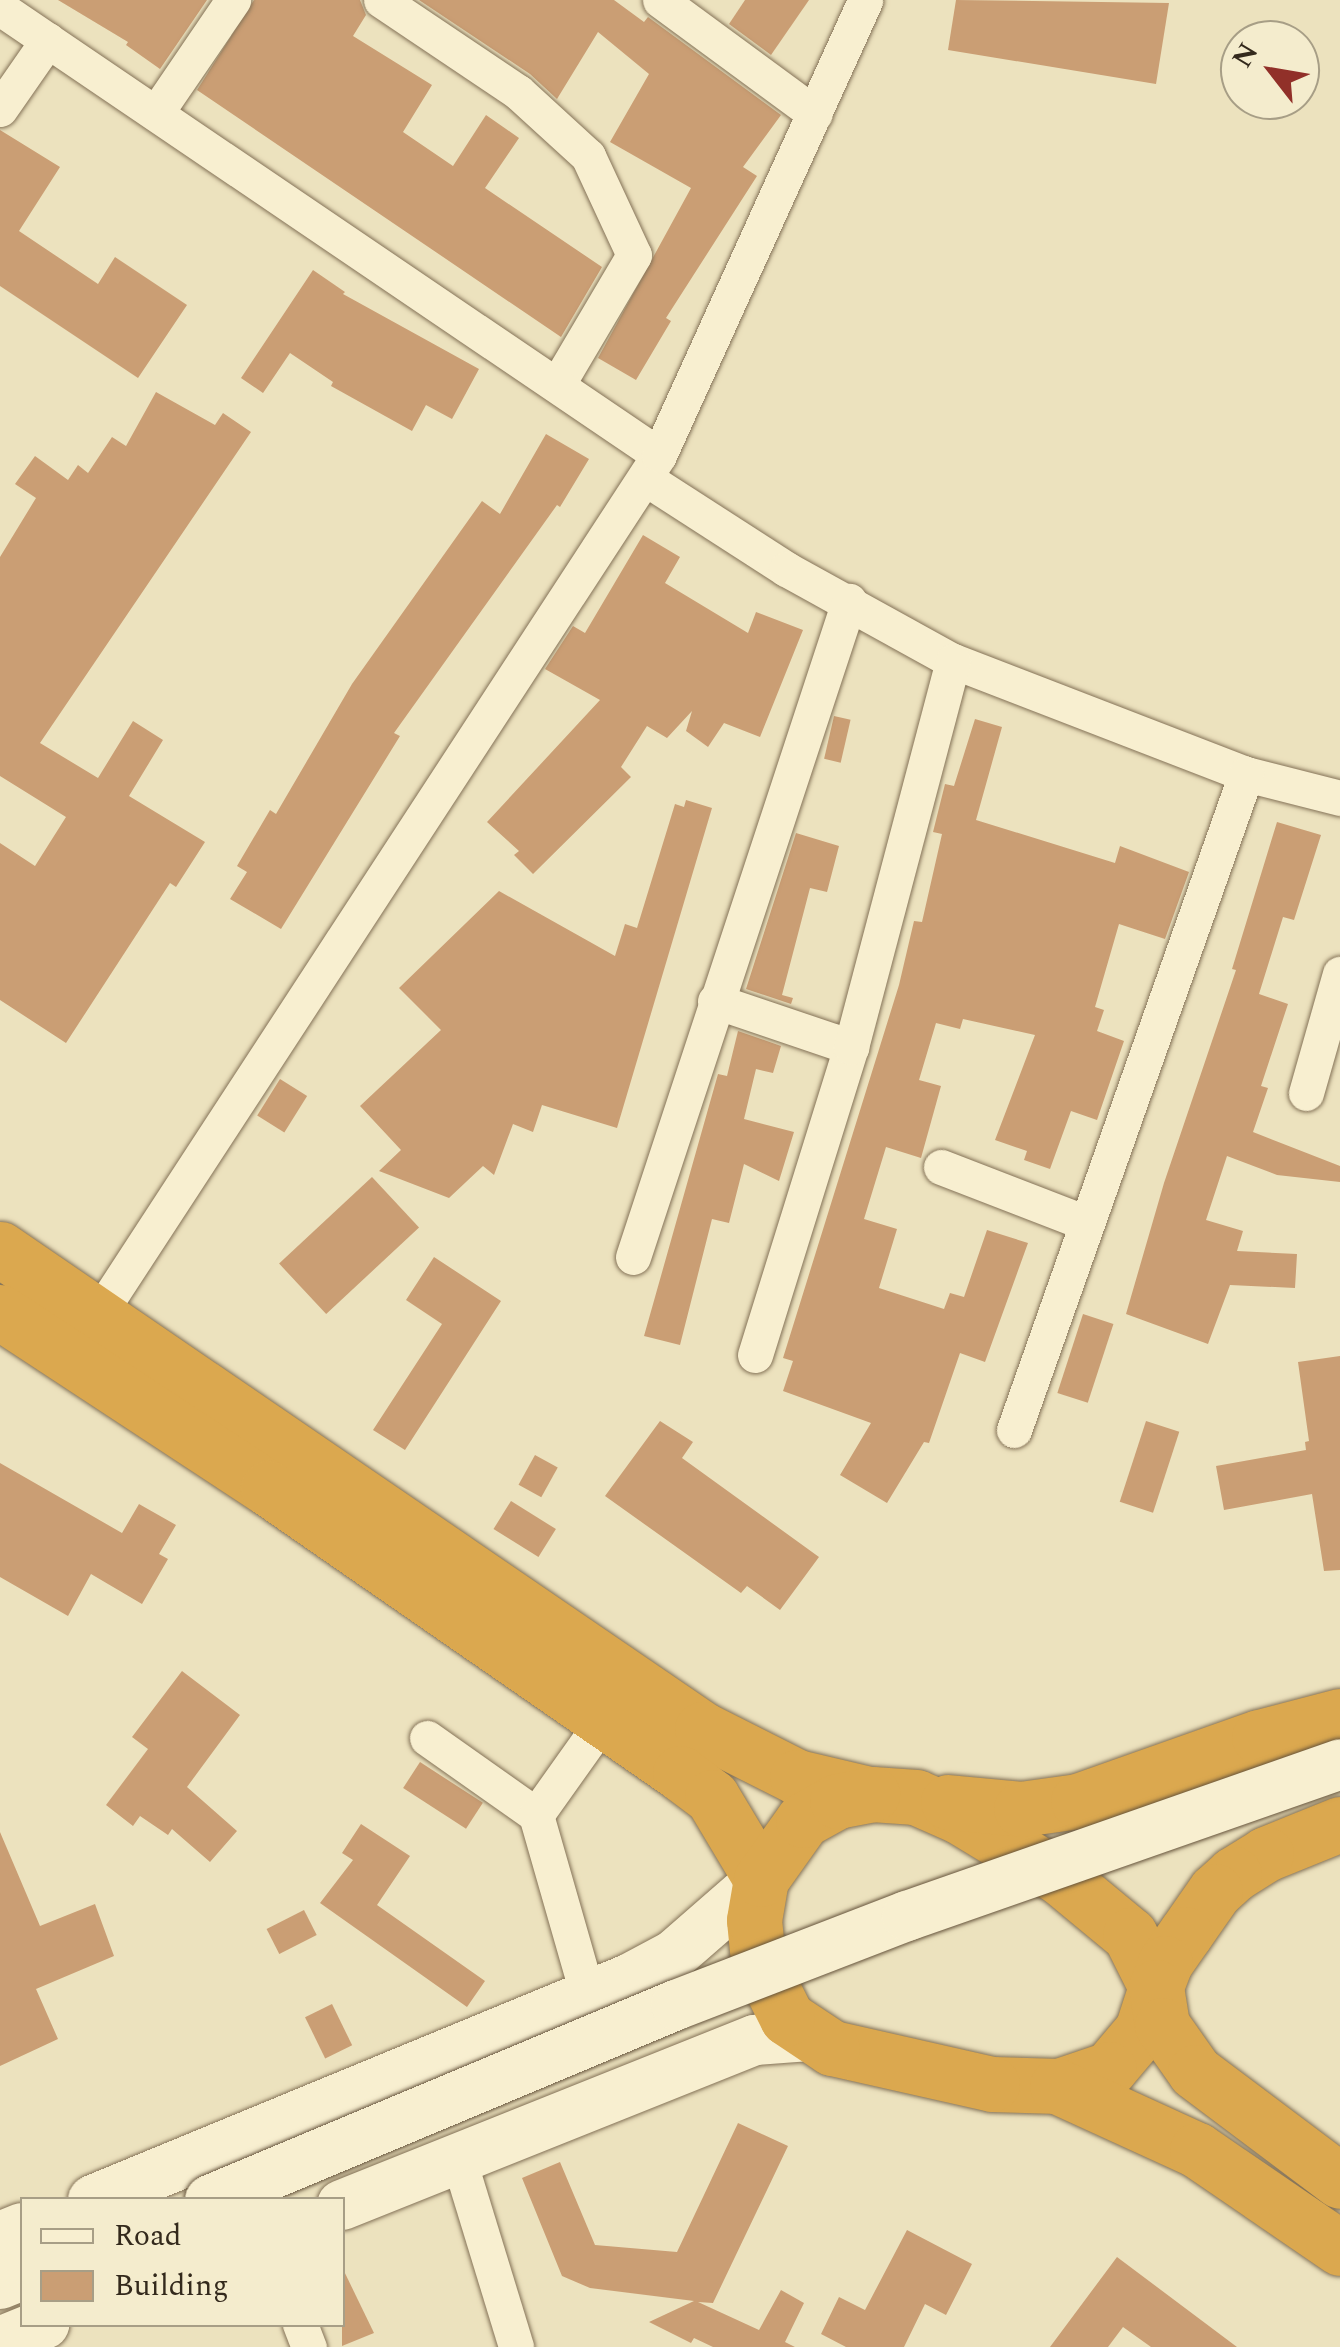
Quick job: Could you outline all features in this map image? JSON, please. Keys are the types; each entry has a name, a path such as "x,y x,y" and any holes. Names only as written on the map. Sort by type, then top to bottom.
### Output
{"highway":[{"path":"0,1249 702,1729 797,1777 889,1794 1020,1809 1078,1801 1259,1736 1340,1716"},
{"path":"0,1312 604,1718 712,1798 761,1880"},
{"path":"1340,1824 1266,1854 1234,1874 1216,1891 1165,1963 1156,1987 1148,2017 1123,2056 1094,2078 1057,2086 992,2084 848,2052 809,2036 780,2008 758,1960 754,1920 761,1880 804,1820 836,1801 889,1794 959,1816 1078,1890 1130,1935 1156,1987 1162,2025 1194,2072 1340,2181"},
{"path":"1057,2086 1197,2150 1340,2248"}],"main road":[{"path":"217,2197 676,2005 889,1922 1227,1800 1340,1764"},
{"path":"100,2197 588,1996 674,1955 761,1880"},
{"path":"345,2205 755,2040 809,2036"},
{"path":"0,2342 37,2327"}],"street":[{"path":"156,113 233,0"},
{"path":"380,0 518,92 588,156 634,255 557,385"},
{"path":"660,0 814,114"},
{"path":"98,1315 652,466 865,0"},
{"path":"0,8 557,385 652,466 786,568 954,662 1246,774 1340,798"},
{"path":"0,109 48,40"},
{"path":"632,1256 849,601"},
{"path":"755,1355 851,1047 954,662"},
{"path":"1014,1430 1246,774"},
{"path":"1306,1093 1340,974"},
{"path":"715,1001 851,1047"},
{"path":"941,1167 1086,1223"},
{"path":"536,1815 604,1718"},
{"path":"426,1738 536,1815 588,1996"},
{"path":"459,2160 516,2347"}],"building":[{"path":"58,0 207,0 160,69 126,45 128,42"},
{"path":"254,0 360,0 366,15 353,36 432,85 403,132 453,166 486,115 519,138 485,188 602,267 561,337 197,90"},
{"path":"419,0 614,0 644,22 648,17 781,115 743,167 757,176 666,318 671,321 636,380 598,358 691,188 610,142 649,74 598,32 557,99 530,74"},
{"path":"745,0 809,0 771,55 729,24"},
{"path":"956,0 1169,3 1156,84 948,50"},
{"path":"0,130 60,167 19,231 98,284 115,257 187,305 138,378 0,286"},
{"path":"313,270 343,294 479,369 452,419 426,405 412,431 331,386 333,382 290,353 263,393 241,378"},
{"path":"156,392 215,425 223,413 251,432 40,743 98,778 133,721 163,740 129,796 205,842 176,887 170,883 66,1043 0,1000 0,843 35,866 66,817 0,776 0,557 36,498 15,484 35,456 68,480 78,465 88,473 112,437 126,446"},
{"path":"546,434 589,459 560,507 557,505 394,733 400,736 281,929 230,899 247,872 237,866 270,810 276,814 352,684 482,501 500,514"},
{"path":"643,535 680,557 665,583 748,633 756,612 803,630 760,737 724,723 708,747 686,731 692,711 667,738 647,726 621,767 631,777 533,874 514,855 519,851 487,822 600,700 545,669 573,626 585,633"},
{"path":"834,716 851,720 841,763 824,759"},
{"path":"975,719 1002,727 976,820 1115,863 1120,846 1189,872 1165,939 1119,924 1095,1007 1104,1010 1097,1031 1124,1041 1097,1120 1071,1111 1050,1169 1024,1160 1027,1151 995,1140 1035,1035 963,1019 960,1029 936,1023 919,1080 941,1086 921,1158 886,1147 864,1219 897,1229 879,1288 944,1309 950,1293 964,1297 987,1230 1028,1243 985,1362 960,1353 929,1443 924,1442 887,1503 840,1475 871,1423 783,1391 793,1361 783,1358 899,985 914,921 922,922 942,834 933,832 945,784 954,786"},
{"path":"686,800 712,808 617,1128 542,1105 533,1132 513,1124 494,1175 483,1166 449,1198 379,1171 401,1150 360,1106 441,1030 399,988 499,891 615,956 625,924 637,928 675,804 684,807"},
{"path":"1277,822 1321,835 1294,920 1283,917 1259,994 1288,1004 1261,1086 1268,1088 1253,1132 1340,1166 1340,1182 1277,1175 1227,1156 1206,1220 1243,1231 1237,1251 1297,1254 1295,1288 1230,1285 1208,1344 1126,1314 1164,1183 1236,970 1232,969"},
{"path":"796,833 839,846 827,892 810,888 782,995 793,998 791,1004 746,989"},
{"path":"738,1031 781,1046 773,1073 756,1069 744,1119 794,1132 779,1181 744,1164 729,1223 712,1219 680,1345 644,1336 718,1074 727,1076"},
{"path":"280,1079 307,1096 284,1132 257,1115"},
{"path":"372,1177 419,1227 326,1314 279,1264"},
{"path":"434,1257 501,1301 405,1450 373,1430 442,1324 406,1300"},
{"path":"1083,1314 1113,1324 1088,1403 1057,1393"},
{"path":"1340,1356 1340,1570 1324,1571 1312,1494 1224,1510 1216,1466 1306,1450 1305,1442 1309,1441 1298,1362"},
{"path":"660,1421 693,1442 682,1458 819,1557 780,1610 747,1586 741,1593 605,1496"},
{"path":"1146,1421 1179,1432 1153,1513 1120,1502"},
{"path":"535,1455 558,1468 541,1497 519,1485"},
{"path":"0,1463 122,1533 139,1504 176,1525 159,1554 168,1559 142,1604 91,1574 68,1616 0,1577"},
{"path":"511,1501 556,1529 538,1557 494,1529"},
{"path":"182,1671 240,1715 187,1787 237,1831 210,1862 172,1829 168,1835 140,1816 133,1826 106,1805 148,1749 132,1737"},
{"path":"420,1762 483,1803 466,1829 403,1788"},
{"path":"361,1824 410,1856 377,1905 485,1981 467,2007 320,1903 353,1860 342,1853"},
{"path":"0,1832 40,1926 95,1904 114,1956 36,1989 58,2039 0,2066"},
{"path":"304,1910 317,1935 279,1954 267,1929"},
{"path":"332,2004 352,2045 325,2058 305,2017"},
{"path":"738,2123 788,2146 713,2303 698,2302 759,2330 781,2290 804,2303 785,2342 795,2347 713,2347 694,2338 691,2343 649,2322 694,2301 590,2288 562,2276 522,2178 560,2162 595,2245 677,2252"},
{"path":"907,2230 972,2264 946,2315 925,2304 904,2347 846,2347 821,2334 839,2297 865,2310"},
{"path":"1117,2257 1237,2347 1151,2347 1123,2327 1108,2347 1050,2347"},
{"path":"345,2273 374,2333 342,2346 345,2327"}]}
